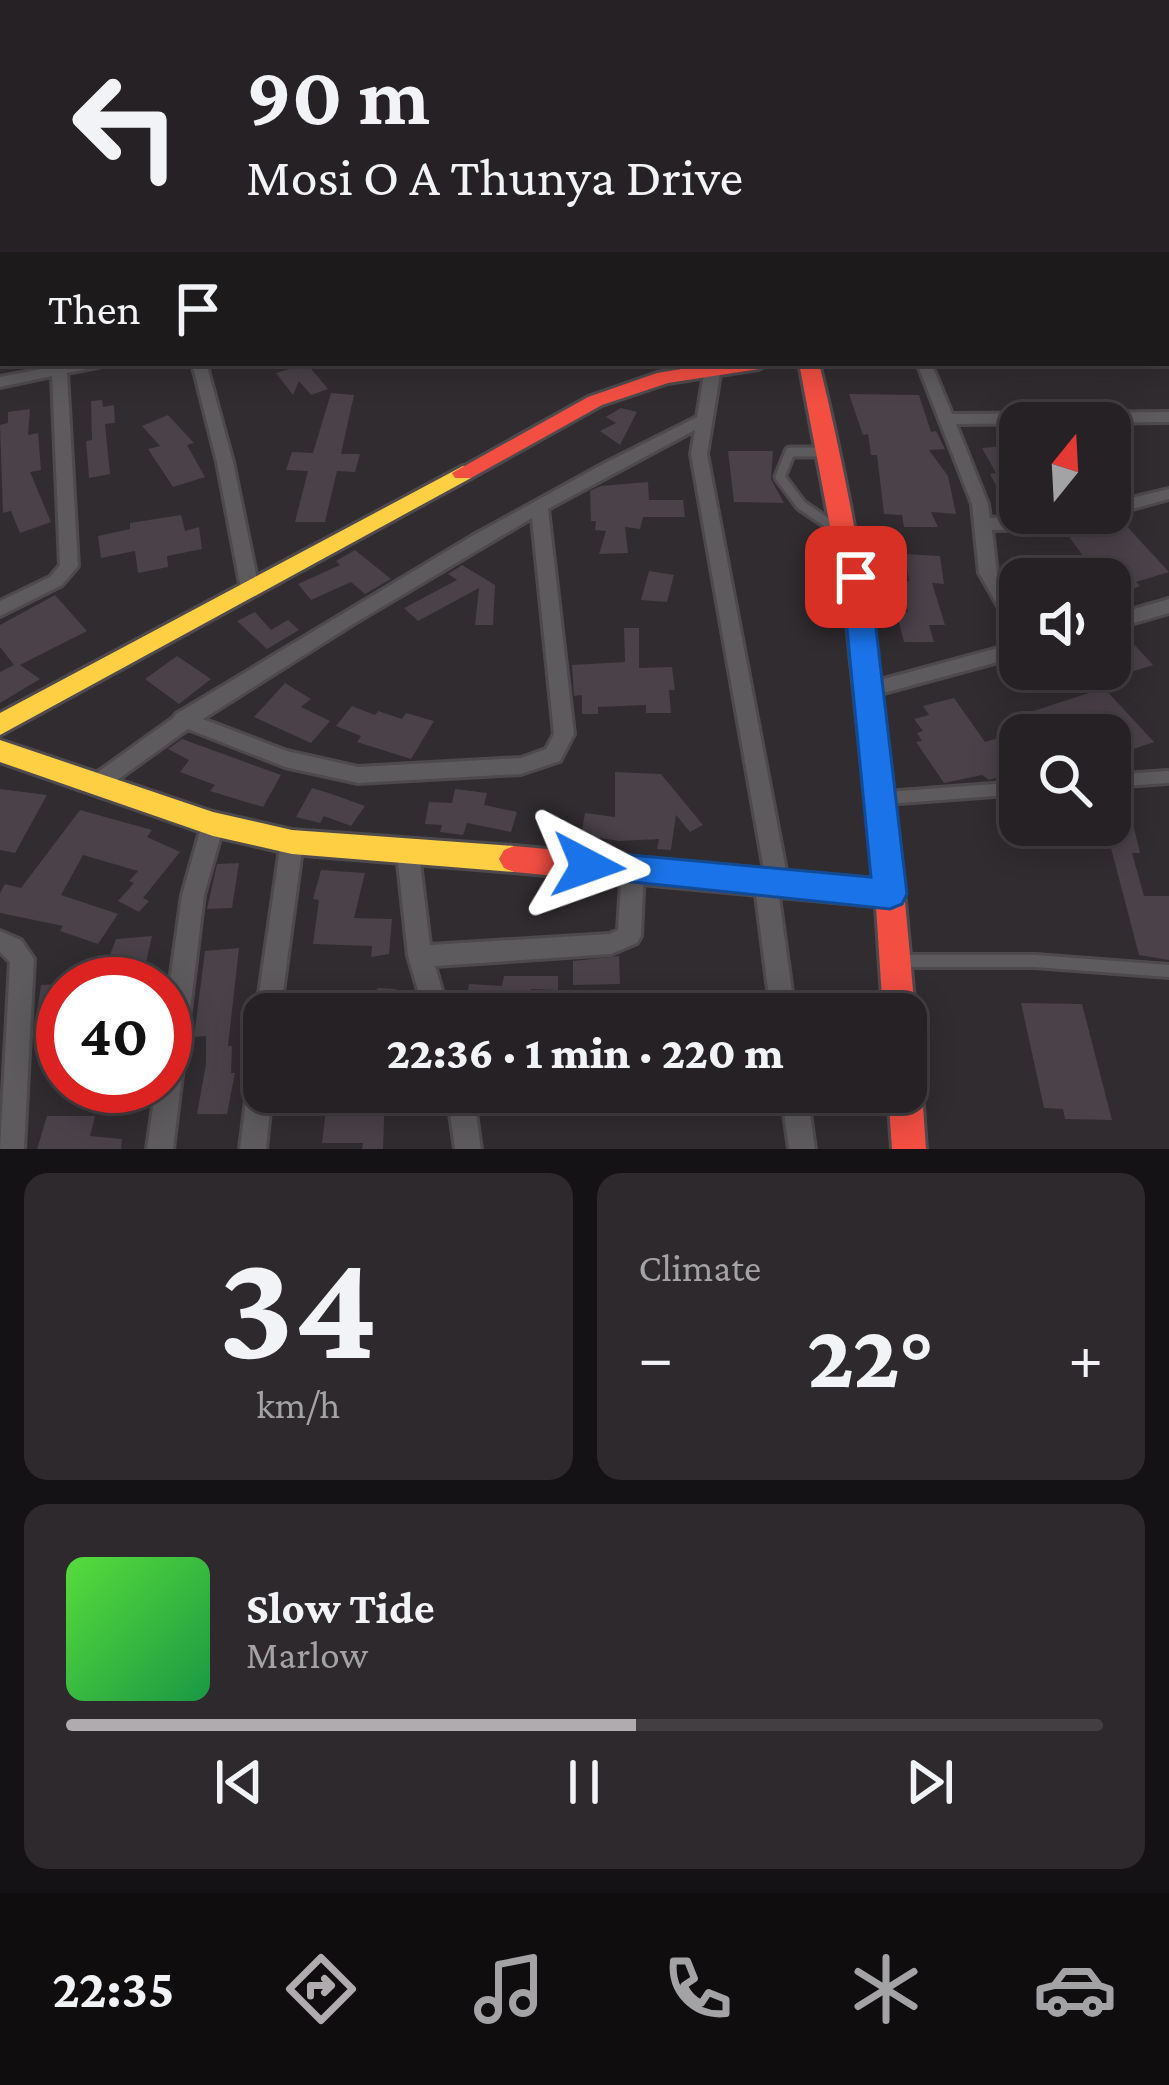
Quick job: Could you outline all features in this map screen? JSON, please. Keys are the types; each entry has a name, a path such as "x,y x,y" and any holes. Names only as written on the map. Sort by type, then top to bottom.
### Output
{"street":[{"path":"200,366 250,589"},
{"path":"0,725 595,401 643,383 731,366"},
{"path":"810,366 835,452 851,540 898,993"},
{"path":"925,366 984,524 988,573 999,591"},
{"path":"0,382 61,367 69,566 46,587 0,609"},
{"path":"713,368 701,421 704,495 771,880 781,993"},
{"path":"948,419 1169,417"},
{"path":"95,785 183,719 539,507 701,421"},
{"path":"1131,503 1169,494"},
{"path":"183,719 284,759 358,776 521,766 554,755 564,734 539,507"},
{"path":"984,524 999,524"},
{"path":"1131,617 1169,606"},
{"path":"869,690 999,655"},
{"path":"0,751 213,824 292,842 771,880 890,894"},
{"path":"160,1149 193,895 213,824"},
{"path":"271,993 292,842"},
{"path":"408,854 420,956 431,993"},
{"path":"420,956 611,944 629,936 633,868"},
{"path":"0,941 22,959 8,1117 11,1149"},
{"path":"253,1149 257,1113"},
{"path":"463,1113 468,1149"},
{"path":"797,1113 802,1149"},
{"path":"906,1113 909,1149"}],"lane":[{"path":"835,452 790,452 780,477 801,505 851,540"},
{"path":"1131,780 1167,777"},
{"path":"880,798 999,790"},
{"path":"896,962 1012,960 1169,971"}],"building":[{"path":"309,366 328,389 311,395 299,381 293,395 276,373"},
{"path":"331,393 354,395 341,454 360,454 355,472 337,471 325,522 295,522 308,471 286,470 292,452 313,453"},
{"path":"849,394 919,395 931,432 936,431 945,449 929,450 948,476 956,514 931,512 938,527 904,527 902,515 884,514 877,455 871,455 868,434 863,435"},
{"path":"102,400 103,407 114,405 115,423 105,424 110,474 89,478 86,441 92,440 91,401"},
{"path":"621,408 637,412 620,445 600,431 616,423 606,417"},
{"path":"30,409 28,435 38,433 41,470 30,472 51,522 20,533 11,511 3,513 0,425 8,423 8,412"},
{"path":"168,415 194,443 187,445 205,477 173,487 148,449 160,446 142,426"},
{"path":"999,447 999,489 990,474 996,473 982,448"},
{"path":"728,451 773,451 771,479 784,503 734,502"},
{"path":"648,482 649,500 683,500 685,517 643,517 640,529 625,527 628,553 599,554 606,531 595,530 596,521 591,521 590,491"},
{"path":"181,515 185,531 199,527 202,549 167,556 168,567 138,573 135,551 101,558 98,536 130,529 130,523"},
{"path":"1131,531 1169,572 1136,582 1140,586 1131,590 1131,558 1065,558 1083,556 1067,534"},
{"path":"355,550 391,579 365,594 351,582 311,600 298,584 340,565 336,561"},
{"path":"905,554 940,556 944,584 932,583 945,625 929,625 934,642 904,642 896,612 908,612 900,581 909,581"},
{"path":"462,565 495,585 493,625 475,625 479,588 418,621 404,608 457,580 448,574"},
{"path":"649,571 674,575 667,602 641,600"},
{"path":"55,595 87,631 20,665 40,679 0,703 0,672 14,665 0,647 0,625"},
{"path":"255,612 271,630 288,620 299,630 267,649 237,621"},
{"path":"624,628 639,628 639,668 672,667 671,713 646,713 646,705 598,707 598,714 582,714 582,695 574,696 572,665 625,662"},
{"path":"1132,642 1153,665 1131,672"},
{"path":"177,656 211,679 179,704 145,679"},
{"path":"285,683 311,699 301,707 330,721 311,743 254,717"},
{"path":"1106,690 1128,714 1024,714"},
{"path":"954,698 985,742 999,738 999,777 989,780 982,775 944,783 916,742 922,741 917,733 923,731 914,719 929,715 923,706"},
{"path":"352,706 375,715 378,711 402,719 406,713 434,721 411,759 357,742 361,736 336,726"},
{"path":"1131,717 1154,742 1131,750"},
{"path":"182,739 281,775 263,807 210,791 215,785 180,772 189,760 168,749"},
{"path":"615,772 661,774 703,825 690,832 676,815 671,850 657,849 659,839 619,841 581,835 585,813 615,817"},
{"path":"312,788 365,806 351,826 324,816 320,823 296,817"},
{"path":"0,789 47,795 15,853 0,850"},
{"path":"455,789 487,793 484,805 517,812 511,832 467,823 463,835 440,832 442,825 425,824 429,802 452,803"},
{"path":"80,810 152,830 147,837 180,852 143,898 149,901 139,912 118,901 138,871 83,855 61,895 118,914 98,944 60,931 63,926 0,913 5,884 21,888"},
{"path":"1131,816 1140,853 1132,853 1144,896 1169,896 1169,960 1139,955 1110,846 1131,846"},
{"path":"239,863 232,908 207,909 217,864"},
{"path":"321,870 365,873 354,918 392,919 389,954 371,957 372,946 313,944 319,900 313,899"},
{"path":"152,936 147,957 109,957 116,939"},
{"path":"239,948 228,1046 232,1046 231,1073 235,1073 227,1114 197,1114 206,1036 194,1037 205,951"},
{"path":"619,956 620,984 573,985 573,961"},
{"path":"504,976 558,976 558,990 468,993 469,984 502,986"},
{"path":"1021,1003 1082,1004 1112,1120 1065,1119 1063,1109 1044,1108"},
{"path":"326,1113 384,1113 383,1149 362,1149 363,1143 322,1143"},
{"path":"47,1116 95,1116 90,1136 122,1139 121,1149 37,1149"}],"traffic: slow":[{"path":"0,725 463,473"},
{"path":"0,751 213,824 292,842 514,859"}],"traffic: jam":[{"path":"463,473 595,401 664,377 739,366"},
{"path":"810,366 858,605 897,993"},
{"path":"514,859 890,894"},
{"path":"906,1113 909,1149"}],"route":[{"path":"588,866 890,894 856,577"}]}
